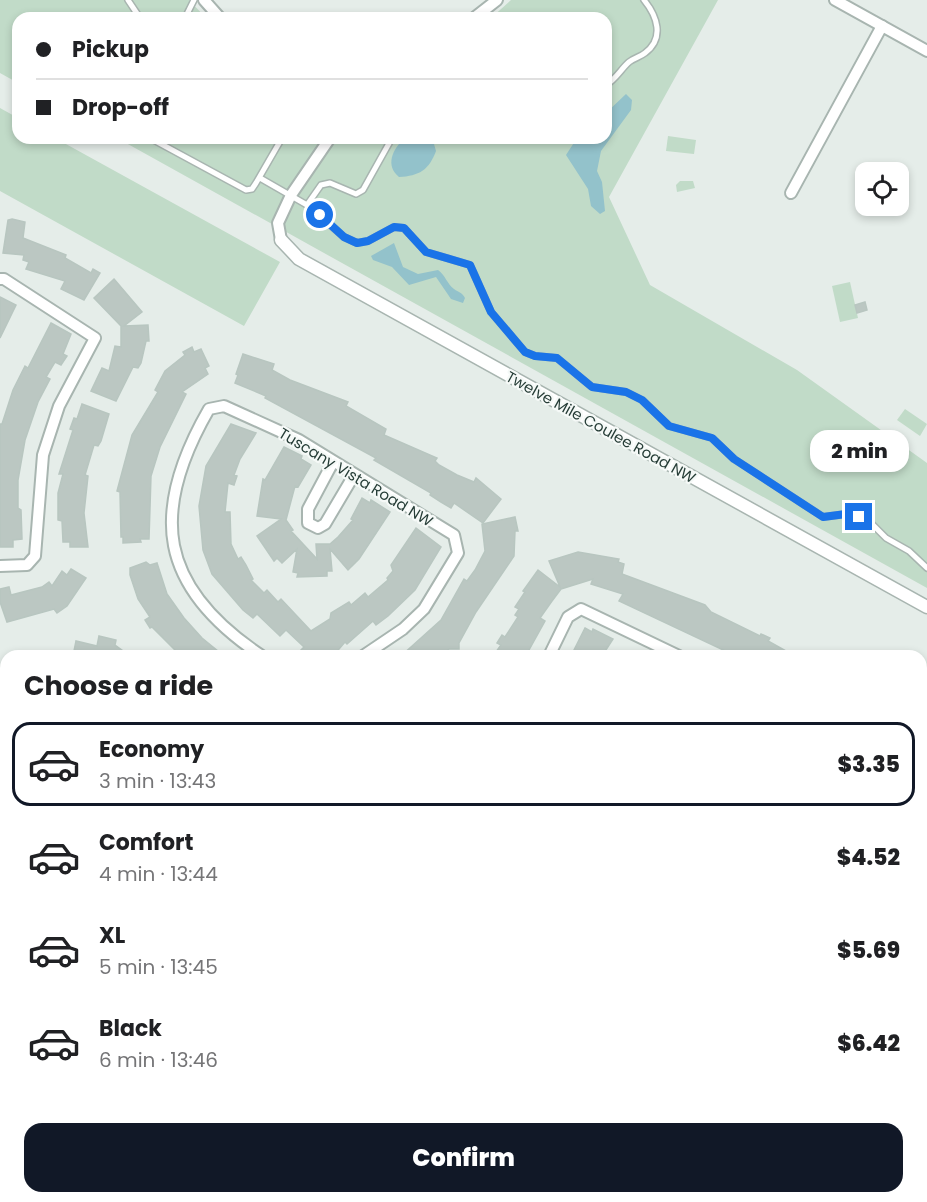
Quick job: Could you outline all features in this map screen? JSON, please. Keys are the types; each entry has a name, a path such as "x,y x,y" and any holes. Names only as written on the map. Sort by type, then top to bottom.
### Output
{"street":[{"path":"204,0 215,12"},
{"path":"482,12 497,0"},
{"path":"835,0 927,51"},
{"path":"791,192 882,26"},
{"path":"281,240 278,223 291,195 326,144"},
{"name":"Twelve Mile Coulee Road NW","path":"281,240 299,258 927,607"},
{"path":"0,279 4,279 95,338 59,406 43,455 35,556 27,565 0,566"},
{"name":"Tuscany Vista Road NW","path":"253,650 225,630 193,592 181,568 171,526 172,500 178,472 191,440 209,409 224,406 299,440 454,535 458,553 424,609 403,628 372,650"},
{"path":"333,462 308,509 308,523 318,528 325,524 354,475"},
{"path":"552,650 568,616 581,609 666,650"}],"lane":[{"path":"612,81 621,74 627,64 652,47 657,38 658,25 644,0"},
{"path":"161,144 246,190 252,189 260,178 279,144"},
{"path":"307,205 321,186 330,183 356,194 363,190 389,144"},
{"path":"260,178 307,205 344,237 357,243 368,241 394,227 404,228 426,252 470,265 491,312 525,352 535,356 557,358 592,387 626,392 642,400 669,426 712,438 734,459 823,517 846,514 870,522 886,538 909,551 927,568"}],"green space":[{"path":"0,0 189,0 200,12 12,12 12,80 0,73"},
{"path":"511,0 718,0 609,197 650,285 797,370 927,463 927,588 128,144 612,144 612,12 498,12"},
{"path":"0,108 12,115 12,144 66,144 280,262 244,326 0,191"},
{"path":"668,136 696,140 694,154 666,151"},
{"path":"680,181 693,181 695,188 677,192 676,185"},
{"path":"850,282 858,318 840,322 832,286"},
{"path":"905,409 927,424 920,436 897,420"}],"water":[{"path":"626,94 632,100 631,110 612,136 612,107"},
{"path":"400,144 434,144 436,151 430,163 422,171 399,177 391,163"},
{"path":"573,144 606,144 601,151 597,171 602,182 605,211 600,214 591,206 588,189 566,155"},
{"path":"394,243 403,267 418,274 438,270 452,287 464,296 463,303 451,299 436,277 409,285 392,267 373,260 371,256"}],"building":[{"path":"8,220 25,222 23,238 66,255 65,258 91,273 93,269 100,273 84,300 61,289 65,281 26,269 29,262 23,260 24,255 3,253"},
{"path":"114,279 142,312 124,326 148,325 149,341 146,341 141,363 138,368 133,367 116,401 91,391 102,368 109,371 115,346 121,347 121,326 94,298"},
{"path":"0,297 16,305 0,338"},
{"path":"865,302 867,310 857,313 855,305"},
{"path":"51,323 71,334 63,354 67,356 61,365 55,362 46,377 50,379 38,402 25,440 18,480 18,508 21,510 22,539 13,540 13,547 0,547 0,424 2,424 13,390 25,366 28,368"},
{"path":"192,347 194,352 201,349 209,366 205,368 208,374 182,392 186,394 160,447 151,476 149,539 123,543 120,492 117,491 132,435 158,392 155,390 165,371 185,355 183,352"},
{"path":"243,354 274,364 272,370 290,380 348,402 346,406 386,429 384,435 437,458 435,461 439,465 457,475 474,482 476,478 501,499 483,523 454,503 451,508 430,495 431,493 374,460 376,458 265,398 266,396 235,383"},
{"path":"82,404 109,414 101,441 98,446 94,445 85,475 88,476 84,513 88,547 70,547 70,542 63,542 62,521 58,520 58,493 63,474 59,474 73,430 70,429 74,418 77,419"},
{"path":"231,424 256,433 240,459 234,475 237,476 234,485 228,483 225,512 230,512 231,544 238,559 241,557 246,565 253,579 251,580 264,593 267,590 278,602 281,599 311,631 330,619 331,613 349,602 351,605 365,593 368,597 388,580 387,578 393,571 391,565 416,528 441,547 415,590 376,625 373,621 338,650 301,650 304,647 286,630 280,636 257,614 253,618 243,610 212,574 203,550 199,506 206,466"},
{"path":"284,447 302,456 301,459 311,465 298,487 295,486 286,520 293,530 291,531 317,559 316,544 330,544 338,537 353,520 351,519 362,498 370,503 371,500 390,512 359,559 348,570 330,549 332,571 327,571 327,576 297,577 298,573 293,572 297,549 282,563 277,558 274,561 257,536 281,519 257,516 263,479 265,480"},
{"path":"515,517 518,531 515,531 514,556 476,612 459,643 459,649 408,650 441,620 464,579 467,581 475,570 485,551 482,524"},
{"path":"578,552 619,559 618,562 624,564 622,574 705,605 711,612 760,636 761,634 770,638 768,641 784,650 723,650 619,601 623,594 591,584 593,579 561,589 540,618 545,621 529,650 497,650 501,645 497,643 502,635 505,637 518,617 515,615 519,609 515,607 525,592 523,591 538,570 560,587 549,561"},
{"path":"146,562 150,565 157,563 167,594 184,618 217,650 175,650 152,627 150,628 145,620 150,617 138,599 130,568"},
{"path":"71,569 86,578 67,606 57,613 54,609 7,622 0,602 0,589 9,587 11,595 42,587 49,582 52,586 62,571 67,575"},
{"path":"585,628 592,632 593,629 613,639 606,650 574,650"},
{"path":"99,636 116,640 115,645 122,650 74,650 76,641 97,646"}],"route":[{"path":"320,215 344,237 357,243 368,241 394,227 404,228 426,252 470,265 491,312 513,341 525,352 535,356 557,358 592,387 626,392 642,400 669,426 712,438 734,459 823,517 831,518 846,514 859,517"}]}
